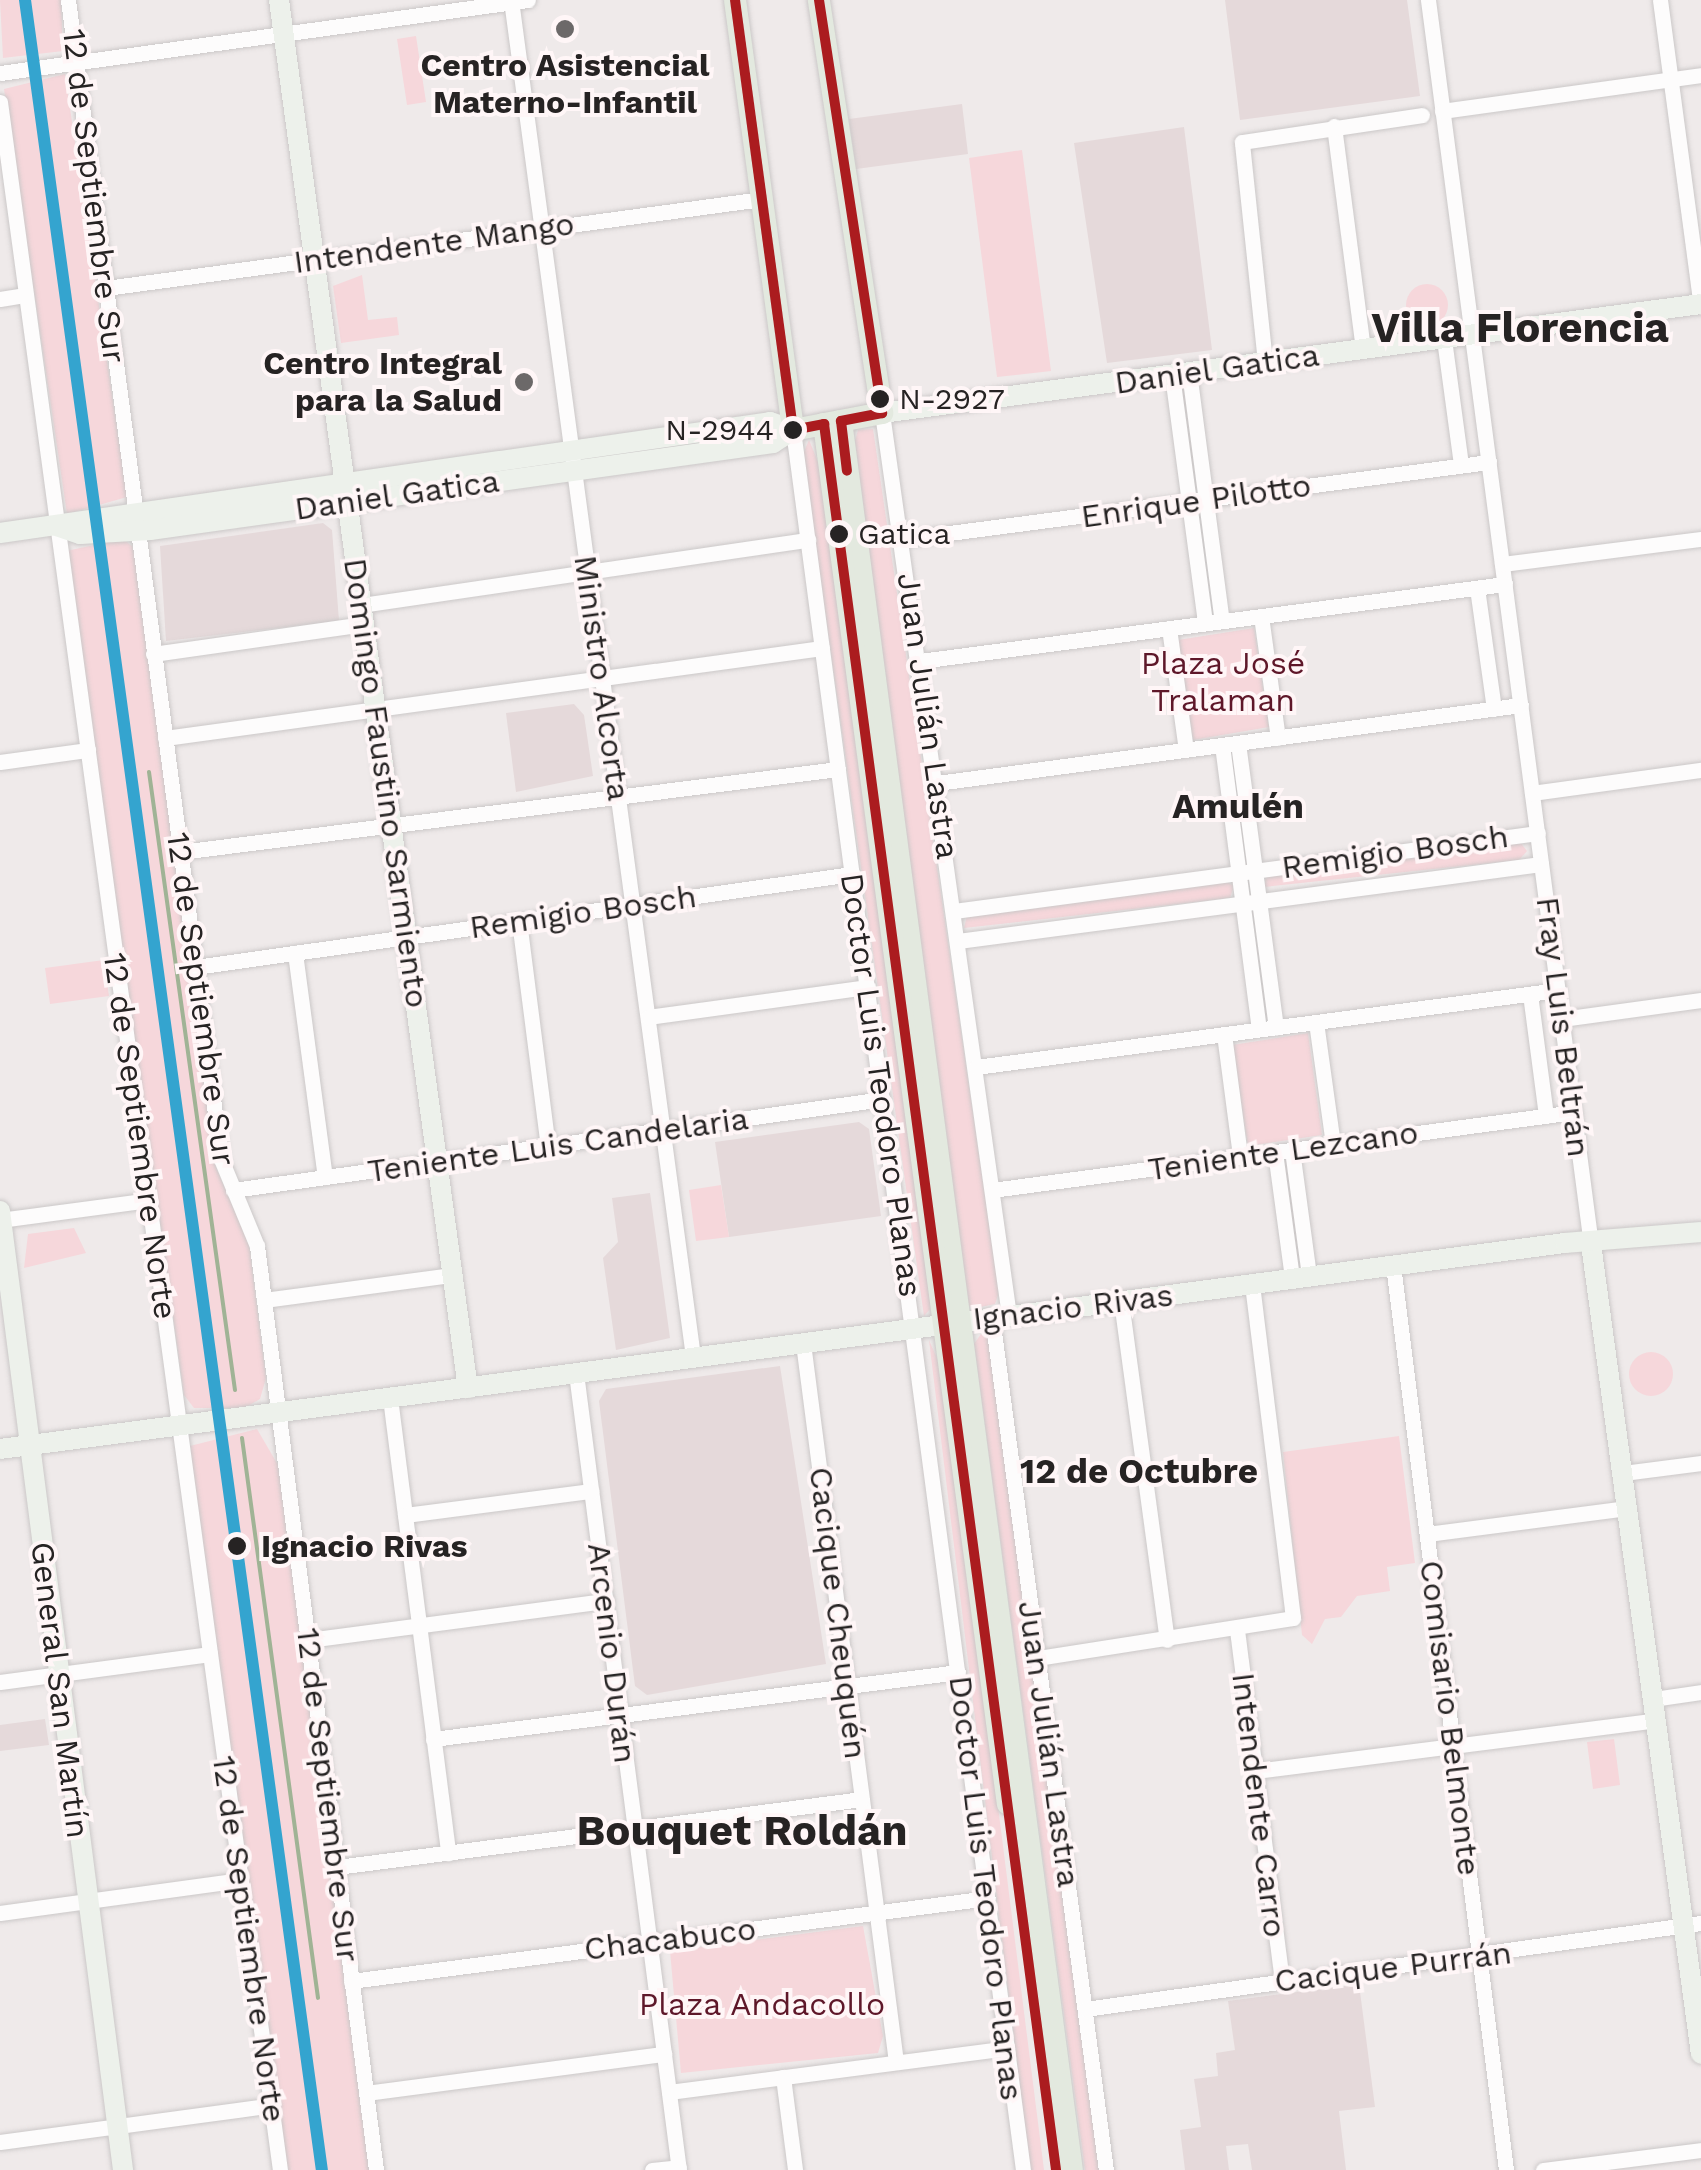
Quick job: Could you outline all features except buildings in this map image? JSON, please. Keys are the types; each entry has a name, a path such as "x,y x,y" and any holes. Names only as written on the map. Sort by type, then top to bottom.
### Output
{"highway":[{"name":"Doctor Luis Teodoro Planas","path":"735,0 793,430"},
{"name":"Juan Julián Lastra","path":"819,0 882,414"},
{"name":"Daniel Gatica","path":"793,430 882,414"},
{"path":"832,423 952,1323 1072,2170"},
{"path":"952,1323 1056,2170"}],"main road":[{"name":"Domingo Faustino Sarmiento","path":"279,0 468,1388"},
{"name":"Daniel Gatica","path":"882,414 1701,305"},
{"name":"Daniel Gatica","path":"0,533 136,521 573,460 777,442 793,430"},
{"name":"General San Martín","path":"0,1210 124,2170"},
{"name":"Ignacio Rivas","path":"0,1448 1252,1283 1701,1232"},
{"name":"Fray Luis Beltrán","path":"1591,1244 1655,1709 1692,1926 1701,2054"}],"street":[{"name":"12 de Septiembre Sur","path":"68,0 195,966 233,1190 253,1227 264,1300 376,2170"},
{"path":"0,72 528,0"},
{"name":"Fray Luis Beltrán","path":"1428,0 1591,1244"},
{"path":"1660,0 1701,305"},
{"name":"Ministro Alcorta","path":"511,1 693,1356"},
{"path":"1442,111 1701,75"},
{"name":"12 de Septiembre Norte","path":"0,102 280,2170"},
{"path":"1265,362 1242,142 1422,115"},
{"path":"1334,126 1363,349"},
{"name":"Intendente Mango","path":"106,288 762,199"},
{"path":"0,298 26,295"},
{"path":"1444,338 1461,466"},
{"path":"1180,374 1214,622"},
{"name":"Juan Julián Lastra","path":"882,414 904,540 992,1190 1001,1316 1038,1658 1106,2170"},
{"name":"Doctor Luis Teodoro Planas","path":"793,430 1023,2170"},
{"name":"Enrique Pilotto","path":"904,540 1489,462"},
{"path":"1502,564 1701,539"},
{"path":"154,654 588,572 808,540"},
{"path":"920,661 1505,584"},
{"path":"1477,588 1494,709"},
{"path":"1261,616 1278,738"},
{"path":"1170,628 1186,750"},
{"path":"164,738 822,648"},
{"path":"937,783 1521,706"},
{"path":"1230,744 1267,1028"},
{"path":"0,762 88,750"},
{"path":"180,852 838,768"},
{"name":"Remigio Bosch","path":"1532,793 1701,770"},
{"name":"Remigio Bosch","path":"954,911 1538,833"},
{"name":"Remigio Bosch","path":"958,941 1542,864"},
{"name":"Remigio Bosch","path":"195,966 852,874"},
{"path":"519,921 548,1146"},
{"path":"295,952 325,1178"},
{"path":"648,1017 868,986"},
{"path":"976,1067 1558,990"},
{"name":"Fray Luis Beltrán","path":"1530,994 1546,1116"},
{"path":"1562,1018 1701,1000"},
{"path":"1316,1022 1333,1144"},
{"path":"1224,1034 1240,1156"},
{"name":"Teniente Luis Candelaria","path":"233,1190 882,1099"},
{"name":"Teniente Lezcano","path":"992,1190 1574,1112"},
{"path":"1284,1151 1301,1277"},
{"path":"1,1220 149,1200"},
{"name":"Comisario Belmonte","path":"1394,1265 1506,2170"},
{"path":"264,1300 452,1275"},
{"path":"1038,1658 1237,1630 1293,1618 1252,1283"},
{"path":"1121,1301 1167,1640"},
{"name":"Cacique Cheuquén","path":"802,1342 896,2062"},
{"name":"Arcenio Durán","path":"576,1373 679,2168"},
{"path":"390,1398 448,1853"},
{"path":"1622,1474 1701,1463"},
{"path":"404,1515 592,1491"},
{"path":"1427,1534 1627,1508"},
{"path":"308,1640 606,1601"},
{"name":"Intendente Carro","path":"1237,1630 1282,1980"},
{"path":"0,1682 210,1654"},
{"path":"433,1739 958,1672"},
{"path":"1255,1771 1453,1746 1655,1709 1701,1692"},
{"path":"337,1867 862,1799"},
{"path":"0,1913 241,1880"},
{"name":"Chacabuco","path":"352,1981 988,1898"},
{"name":"Cacique Purrán","path":"1084,2010 1692,1926"},
{"path":"669,2092 1007,2048"},
{"path":"366,2093 664,2054"},
{"path":"783,2077 795,2170"},
{"path":"0,2142 272,2105"},
{"path":"1552,2169 1701,2150"},
{"path":"652,2170 679,2168"}],"shaded area":[{"path":"1225,0 1407,0 1420,96 1240,120"},
{"path":"962,104 968,154 856,169 849,119"},
{"path":"1184,127 1212,350 1107,363 1074,143"},
{"path":"323,523 332,530 339,621 166,641 160,546"},
{"path":"574,704 584,715 593,776 516,792 506,713"},
{"path":"859,1122 869,1129 881,1216 729,1237 715,1142"},
{"path":"650,1193 670,1338 616,1350 603,1258 618,1242 612,1198"},
{"path":"780,1366 826,1664 647,1695 635,1686 599,1401 606,1389"},
{"path":"45,1719 49,1745 0,1751 0,1725"},
{"path":"1359,1984 1375,2107 1339,2111 1346,2170 1252,2170 1248,2144 1226,2146 1229,2170 1185,2170 1180,2130 1201,2127 1194,2079 1218,2076 1216,2053 1235,2050 1228,2001"}],"green space":[{"path":"0,0 61,0 63,51 3,58"},
{"path":"416,36 426,102 407,105 397,39"},
{"path":"65,74 127,497 67,514 4,89"},
{"path":"1022,150 1051,371 997,377 969,158"},
{"path":"362,275 368,320 397,317 399,335 341,343 333,286"},
{"path":"1427,284 1442,290 1448,305 1442,320 1427,326 1412,320 1406,305 1412,290"},
{"path":"873,429 999,1292 995,1304 976,1308 966,1305 960,1278 855,441 858,430"},
{"path":"809,440 824,476 931,1308 924,1316 803,454"},
{"path":"123,539 133,547 216,1168 249,1244 266,1378 260,1399 244,1408 194,1408 184,1395 66,551"},
{"name":"Plaza José Tralaman","path":"1254,628 1269,727 1193,740 1178,640"},
{"path":"1520,842 1527,851 1519,860 1264,887 1266,876"},
{"path":"1224,880 1234,886 1230,898 964,928 967,916"},
{"path":"104,960 109,996 50,1004 45,968"},
{"path":"1308,1033 1322,1135 1248,1146 1232,1045"},
{"path":"721,1185 729,1237 696,1241 689,1190"},
{"path":"74,1228 86,1253 24,1268 28,1234"},
{"path":"981,1334 988,1337 1099,2170 1085,2170 974,1344"},
{"path":"929,1340 943,1372 1044,2170 1030,2170"},
{"path":"1651,1352 1667,1358 1673,1374 1667,1390 1651,1396 1635,1390 1629,1374 1635,1358"},
{"path":"257,1429 278,1465 369,2170 287,2170 190,1446"},
{"path":"1399,1436 1415,1563 1387,1567 1390,1591 1357,1596 1341,1617 1325,1619 1312,1644 1302,1635 1283,1452"},
{"path":"1614,1739 1620,1785 1593,1789 1587,1742"},
{"name":"Plaza Andacollo","path":"863,1926 883,2036 878,2053 681,2073 670,1951"}],"waterway":[{"path":"149,772 235,1390"},
{"path":"242,1438 318,1998"}],"transit line":[{"path":"25,0 322,2170"},
{"path":"735,0 793,430 824,424 1056,2170"},
{"path":"819,0 882,413 841,421 847,471"}],"place":[{"name":"Centro Asistencial Materno-Infantil","path":"565,29"},
{"name":"Centro Integral para la Salud","path":"524,382"},
{"name":"N-2927","path":"880,399"},
{"name":"N-2944","path":"793,430"},
{"name":"Gatica","path":"839,534"},
{"name":"Ignacio Rivas","path":"237,1546"}],"district":[{"name":"Villa Florencia","path":"1520,328"},
{"name":"Amulén","path":"1238,806"},
{"name":"12 de Octubre","path":"1139,1471"},
{"name":"Bouquet Roldán","path":"742,1831"}]}
